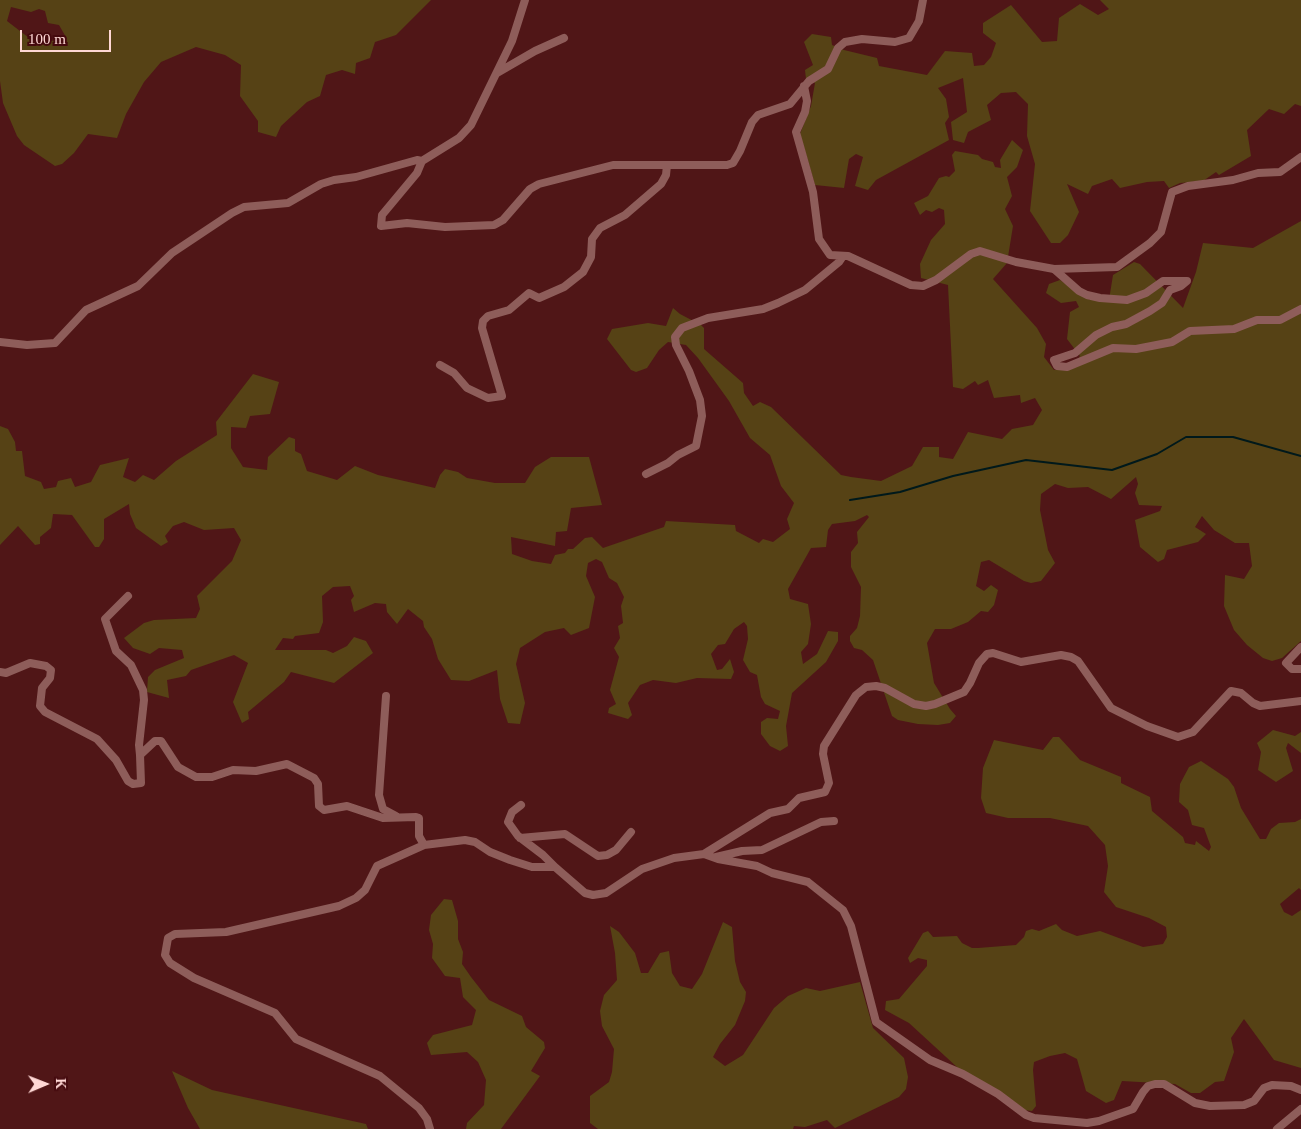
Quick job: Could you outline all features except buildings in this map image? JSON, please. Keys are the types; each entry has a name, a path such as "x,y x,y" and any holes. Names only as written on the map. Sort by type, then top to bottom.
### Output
{"street":[{"path":"525,0 512,41 471,125 459,138 422,162 417,173 382,215 381,226 406,223 445,227 494,224 503,220 530,189 540,184 613,165 727,165 733,163 752,122 758,114 790,104 804,86 828,69 838,48 844,42 862,39 894,42 909,38 919,21 923,0"},
{"path":"494,76 535,50 564,38"},
{"path":"804,86 807,101 805,112 796,132 813,192 819,238 830,254 844,256 911,285 923,286 936,280 970,254 980,251 1016,262 1054,270 1117,267 1150,243 1161,232 1172,192 1188,186 1233,180 1258,173 1280,172 1301,157"},
{"path":"0,342 27,345 55,343 86,310 138,286 172,253 244,207 288,203 321,184 334,180 356,177 416,160 422,162"},
{"path":"440,365 454,373 467,388 488,398 502,396 482,328 483,321 488,316 509,310 528,293 539,298 564,287 583,272 591,257 592,239 600,228 625,215 661,184 666,175 667,165"},
{"path":"646,474 668,464 678,455 696,446 702,416 700,400 689,371 676,345 675,337 682,328 708,318 763,309 778,303 805,290 844,256"},
{"path":"1054,270 1079,291 1100,298 1127,300 1146,293 1163,280 1187,281 1181,286 1170,290 1162,303 1150,311 1126,324 1112,327 1096,335 1076,353 1054,360 1058,366 1067,367 1113,348 1136,349 1172,342 1190,331 1234,329 1257,320 1280,320 1301,309"},
{"path":"0,672 6,673 30,663 46,666 51,670 50,678 42,688 40,706 45,712 97,739 116,760 128,781 137,785 142,779 140,737 144,700 143,690 131,665 116,650 105,619 128,596"},
{"path":"1301,647 1286,663 1292,670 1301,669"},
{"path":"522,805 512,812 508,822 520,838 543,854 585,893 600,895 642,869 674,858 704,854 770,814 788,809 799,798 825,792 829,783 824,746 856,695 866,687 876,686 884,688 914,704 926,706 936,704 964,692 979,663 987,654 993,653 1021,662 1031,662 1061,655 1078,661 1111,708 1147,726 1178,737 1193,732 1231,691 1241,693 1260,706 1301,701"},
{"path":"386,696 379,795 383,809 400,817"},
{"path":"140,755 155,741 161,740 178,767 196,777 212,777 233,770 256,771 287,764 314,778 318,784 319,806 324,810 347,806 372,816 419,818 419,836 424,845"},
{"path":"714,858 742,851 762,850 821,822 834,821"},
{"path":"520,838 565,834 598,856 607,855 616,850 631,832"},
{"path":"430,1129 427,1119 419,1108 380,1076 296,1040 275,1013 194,978 170,963 165,955 168,938 175,934 226,932 339,906 356,898 365,890 378,866 424,845 465,840 475,842 490,852 532,867 555,867"},
{"path":"704,854 714,858 757,866 772,873 808,882 844,910 876,1022 930,1060 981,1084 1026,1115 1034,1118 1087,1123 1099,1121 1133,1109 1148,1086 1155,1084 1164,1084 1195,1103 1210,1106 1244,1105 1254,1101 1264,1088 1272,1084 1291,1086 1300,1092"},
{"path":"1276,1129 1301,1109"}],"shaded area":[{"path":"0,0 431,0 396,35 375,42 370,58 356,63 355,74 342,70 326,75 320,96 307,102 281,126 276,137 258,132 258,121 240,96 241,65 225,55 196,47 161,62 144,82 126,114 117,138 88,134 74,153 62,164 55,166 24,145 17,136 3,103 0,81","holes":["11,7 31,12 39,9 45,11 48,23 59,25 67,39 43,42 33,41 7,21"]},
{"path":"1100,0 1301,0 1301,106 1295,104 1284,114 1269,109 1247,130 1251,156 1219,175 1216,172 1203,181 1180,183 1169,188 1164,181 1147,182 1120,188 1112,179 1092,186 1088,194 1067,184 1079,212 1068,235 1060,243 1051,243 1030,211 1035,164 1027,136 1028,104 1016,92 1001,93 987,105 991,120 968,132 964,143 953,140 951,122 967,112 963,78 938,88 946,99 949,117 945,123 949,140 876,180 868,190 855,186 863,157 856,154 849,159 844,188 815,185 800,134 811,106 815,83 806,79 805,70 813,65 804,42 812,34 831,37 832,45 844,50 877,58 879,66 927,75 945,51 972,53 974,66 984,65 991,57 996,43 983,33 983,23 1011,5 1042,42 1057,41 1059,18 1080,4 1098,15 1109,9"},
{"path":"1012,140 1023,150 1017,167 1007,177 1012,196 1005,209 1013,226 1007,263 993,279 1037,328 1046,344 1044,357 1054,370 1072,368 1080,356 1067,339 1070,312 1079,307 1076,301 1061,303 1046,293 1049,284 1060,280 1090,300 1109,300 1113,275 1134,262 1140,264 1183,308 1196,272 1203,243 1253,248 1301,221 1301,641 1282,658 1272,661 1263,658 1247,645 1234,630 1224,606 1225,575 1244,579 1252,566 1249,543 1235,543 1214,530 1202,516 1195,527 1206,534 1198,542 1167,550 1164,559 1158,562 1140,547 1135,520 1160,511 1162,506 1139,505 1135,493 1138,484 1136,477 1111,499 1088,487 1068,488 1055,484 1041,494 1040,510 1048,550 1055,563 1041,581 1031,583 1024,581 989,560 981,562 976,586 984,591 991,585 998,590 994,605 988,612 981,611 968,622 951,629 935,629 927,643 934,683 956,716 950,723 938,725 918,724 898,720 892,716 873,660 862,650 854,648 850,641 850,636 857,628 860,616 861,587 851,567 851,552 858,543 857,532 869,517 867,515 855,521 832,524 828,530 826,547 811,548 788,589 790,599 808,604 811,624 808,644 801,652 803,664 817,654 828,631 838,632 838,641 826,662 792,693 786,726 788,746 780,751 770,746 761,734 761,722 767,718 778,719 780,711 765,704 761,697 757,675 750,672 743,660 748,639 747,626 744,622 734,629 725,644 718,645 711,654 717,670 722,669 730,659 734,672 731,679 697,678 676,683 653,680 640,685 628,703 632,715 628,719 608,713 609,708 616,704 610,690 619,657 614,648 620,638 618,626 623,623 621,606 624,597 617,583 609,578 602,562 596,559 588,563 586,576 595,597 589,628 571,635 564,628 545,632 520,648 516,664 525,703 520,724 508,723 500,699 497,670 469,681 451,680 438,659 432,639 424,627 423,621 408,609 397,624 387,612 386,604 375,603 354,612 351,600 354,596 350,586 333,587 322,596 323,622 319,633 295,636 293,639 283,638 275,650 326,650 333,653 347,646 354,637 366,641 373,653 334,683 291,672 284,682 248,712 249,719 242,723 233,702 248,663 234,655 191,670 186,676 167,680 169,698 147,692 148,677 155,670 184,658 182,650 159,648 150,654 133,648 124,638 144,623 154,620 196,618 200,609 197,596 232,561 241,540 234,528 204,530 184,522 173,526 165,536 168,542 161,546 136,528 130,514 129,504 104,519 104,539 99,547 95,547 72,515 53,514 51,528 40,537 40,544 35,545 18,526 0,545 0,426 8,429 15,442 16,451 22,451 25,476 41,482 44,489 56,487 58,481 71,478 75,487 91,482 100,465 129,458 123,477 135,482 143,475 154,480 176,461 217,435 216,422 253,374 279,382 270,414 250,416 246,428 231,427 231,448 243,467 267,470 268,457 289,437 295,439 295,451 301,454 307,471 337,480 355,466 378,475 435,488 440,475 445,469 458,472 467,478 495,483 525,483 535,467 551,457 589,457 602,505 571,508 567,531 556,532 555,546 511,537 512,554 532,561 551,564 555,555 565,553 568,549 573,549 585,538 592,537 603,548 664,527 666,521 735,525 736,531 759,543 763,539 773,542 790,529 787,519 794,503 781,486 770,455 750,438 729,401 698,358 686,345 668,342 659,350 647,368 636,372 631,370 607,339 612,329 648,323 666,326 673,308 701,325 704,328 704,349 743,383 744,393 753,406 760,402 771,407 841,475 881,481 912,466 923,447 939,447 939,457 953,459 968,432 1002,439 1012,429 1033,425 1042,410 1035,398 1021,403 1020,395 994,398 988,380 978,385 975,381 963,389 953,387 948,285 921,278 920,264 931,240 945,224 944,210 939,208 932,212 926,210 920,215 914,203 928,196 939,178 949,177 955,171 952,155 955,151 978,155 982,159 993,162 995,167 1001,168 1000,160"},
{"path":"1273,730 1295,736 1301,732 1301,753 1288,743 1286,748 1293,771 1276,782 1258,770 1261,752 1257,743"},
{"path":"1053,737 1059,737 1080,760 1121,777 1121,783 1150,797 1152,811 1183,837 1185,843 1195,845 1196,841 1209,851 1211,847 1204,828 1192,825 1188,810 1179,802 1180,784 1189,767 1201,761 1228,779 1234,787 1241,808 1260,839 1266,839 1271,829 1279,823 1295,822 1301,819 1301,890 1299,888 1280,904 1284,912 1292,916 1301,910 1301,1068 1274,1060 1244,1019 1231,1038 1234,1052 1224,1081 1215,1082 1200,1093 1191,1093 1175,1084 1122,1081 1114,1100 1106,1103 1086,1091 1077,1059 1065,1053 1034,1062 1036,1106 1032,1111 1024,1110 958,1068 909,1023 885,1010 886,1001 899,999 927,966 927,960 918,958 910,963 908,958 923,933 928,931 933,937 957,936 962,943 972,948 1016,945 1024,937 1026,931 1032,929 1039,931 1056,924 1062,930 1077,936 1100,931 1143,947 1163,944 1167,937 1166,927 1149,918 1116,907 1104,892 1108,866 1105,845 1088,826 1050,818 1008,818 986,813 981,798 983,768 994,740 1043,750"},
{"path":"444,899 452,900 458,921 458,939 463,952 462,964 471,977 489,1000 522,1016 526,1027 544,1042 545,1048 531,1071 540,1076 501,1129 466,1129 467,1123 484,1105 486,1080 478,1062 467,1052 431,1055 427,1043 433,1035 472,1025 476,1010 463,997 460,978 445,976 432,958 433,944 429,930 431,915"},
{"path":"723,922 732,927 735,961 740,982 746,992 745,1001 735,1025 720,1044 713,1057 725,1066 743,1055 774,1008 788,996 806,988 820,991 860,982 873,1028 904,1058 908,1077 906,1089 899,1097 835,1128 827,1120 805,1127 794,1126 793,1129 598,1129 590,1123 590,1096 609,1082 612,1072 614,1049 602,1026 600,1011 604,995 617,980 610,926 619,932 635,953 641,973 648,973 660,953 669,951 672,973 680,986 692,989 702,974"},
{"path":"172,1071 212,1090 366,1124 368,1129 200,1129 188,1108"}],"waterway":[{"path":"850,500 900,492 953,476 1026,460 1112,470 1157,454 1186,437 1233,437 1301,456"}]}
